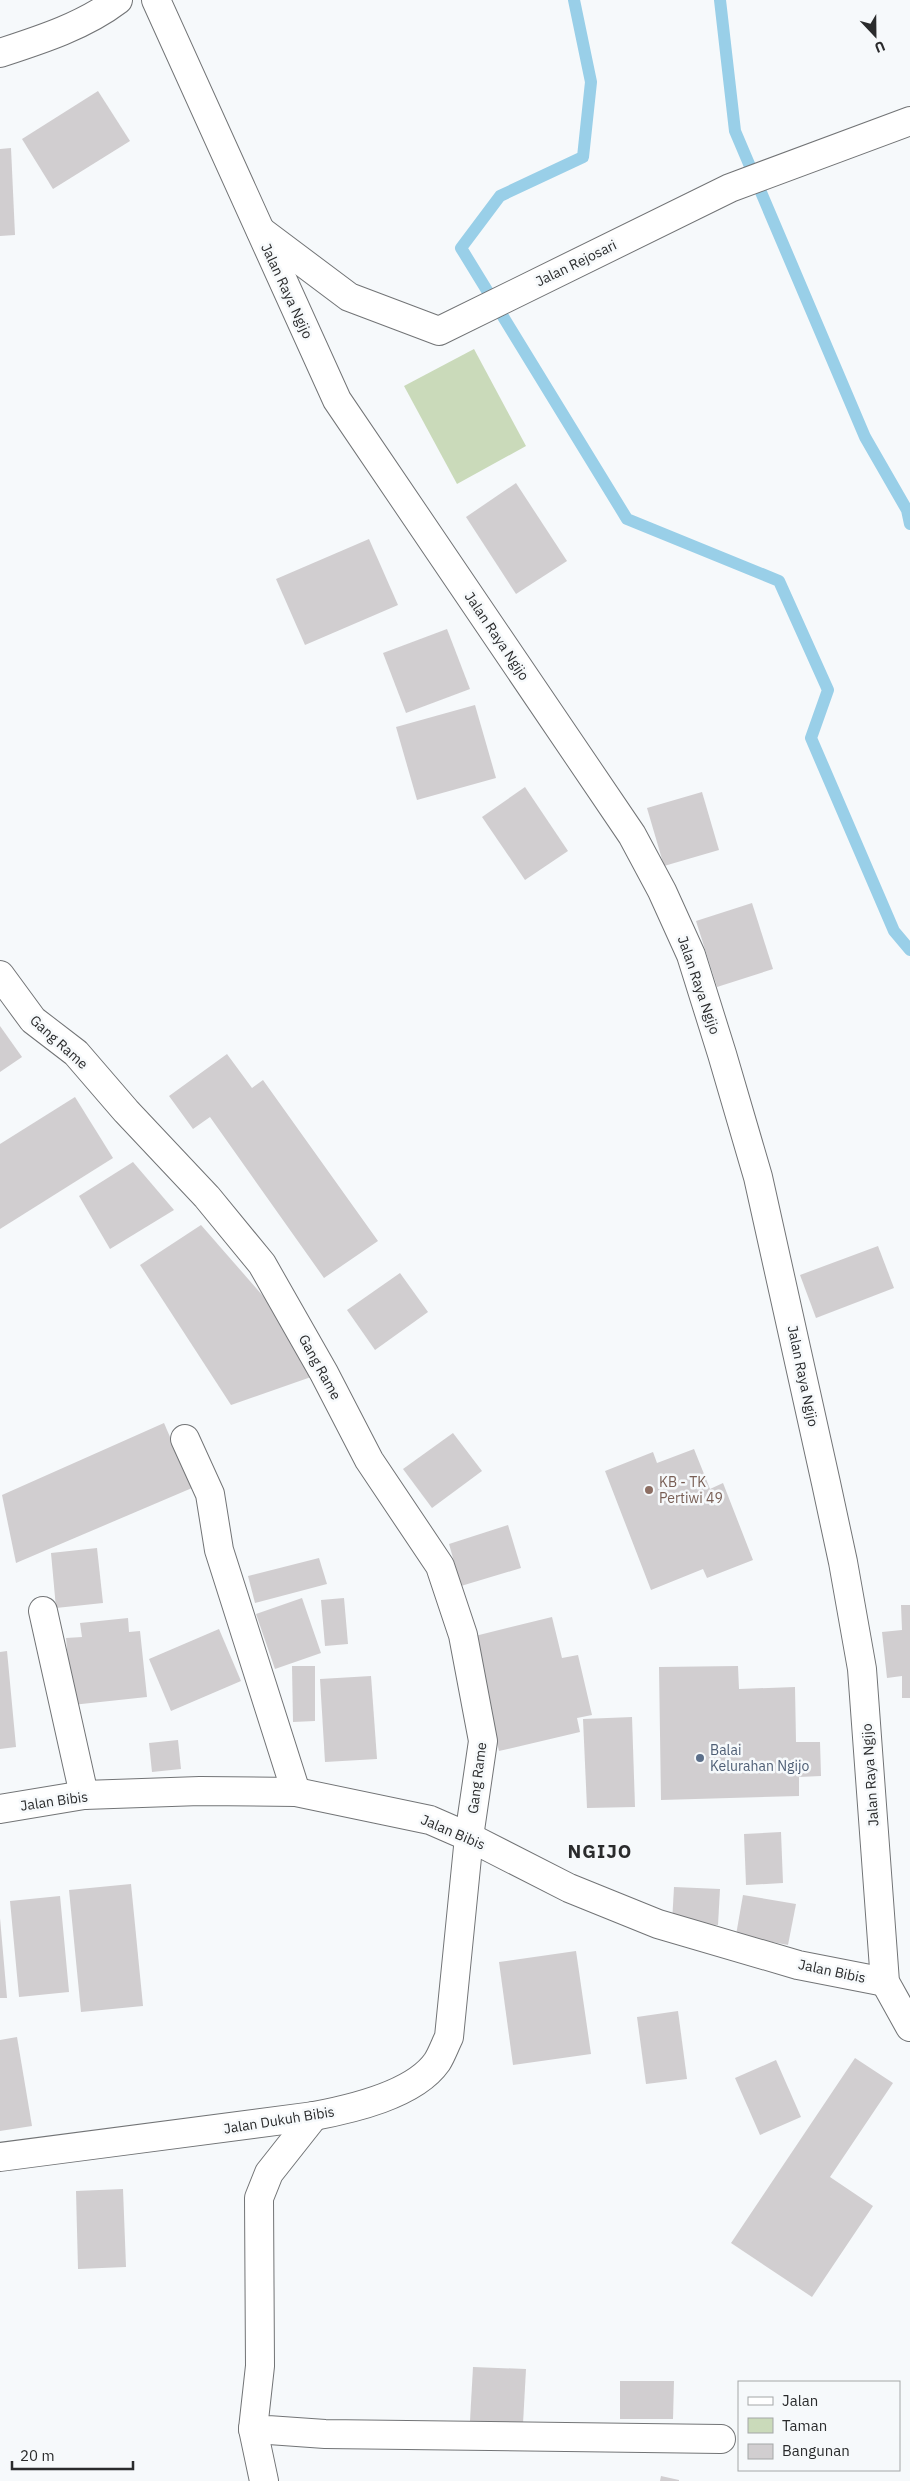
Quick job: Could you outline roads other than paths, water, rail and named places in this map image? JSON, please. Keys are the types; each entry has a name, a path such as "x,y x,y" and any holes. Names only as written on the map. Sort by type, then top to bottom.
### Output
{"street":[{"path":"0,53 34,42 100,13 118,0"},
{"name":"Jalan Raya Ngijo","path":"156,0 337,400 632,835 662,891 691,955 758,1177 843,1562 862,1669 885,1982 910,2027"},
{"name":"Jalan Rejosari","path":"258,228 349,297 439,331 730,188 790,164 910,121"},
{"name":"Gang Rame","path":"0,975 33,1020 76,1053 126,1111 207,1197 262,1264 324,1373 369,1460 440,1566 463,1634 483,1741 469,1837"},
{"path":"185,1439 210,1494 220,1550 296,1792"},
{"path":"43,1611 84,1795"},
{"name":"Jalan Bibis","path":"0,1809 84,1795 200,1791 296,1792 430,1820 469,1837 569,1888 658,1924 798,1965 885,1982"},
{"name":"Jalan Dukuh Bibis","path":"0,2157 338,2112 388,2096 415,2083 436,2063 449,2037 469,1837"},
{"path":"264,2481 253,2429 260,2366 259,2198 269,2173 314,2116"},
{"path":"253,2429 325,2434 721,2438"}],"waterway":[{"path":"574,0 591,82 583,157 500,196 461,248 627,519 779,581 828,690 811,738 894,931 910,950"},
{"path":"720,0 735,131 865,437 907,510 910,524"}],"place":[{"name":"KB - TK Pertiwi 49","path":"649,1490"},
{"name":"Balai Kelurahan Ngijo","path":"700,1758"}],"district":[{"name":"NGIJO","path":"600,1851"}]}
